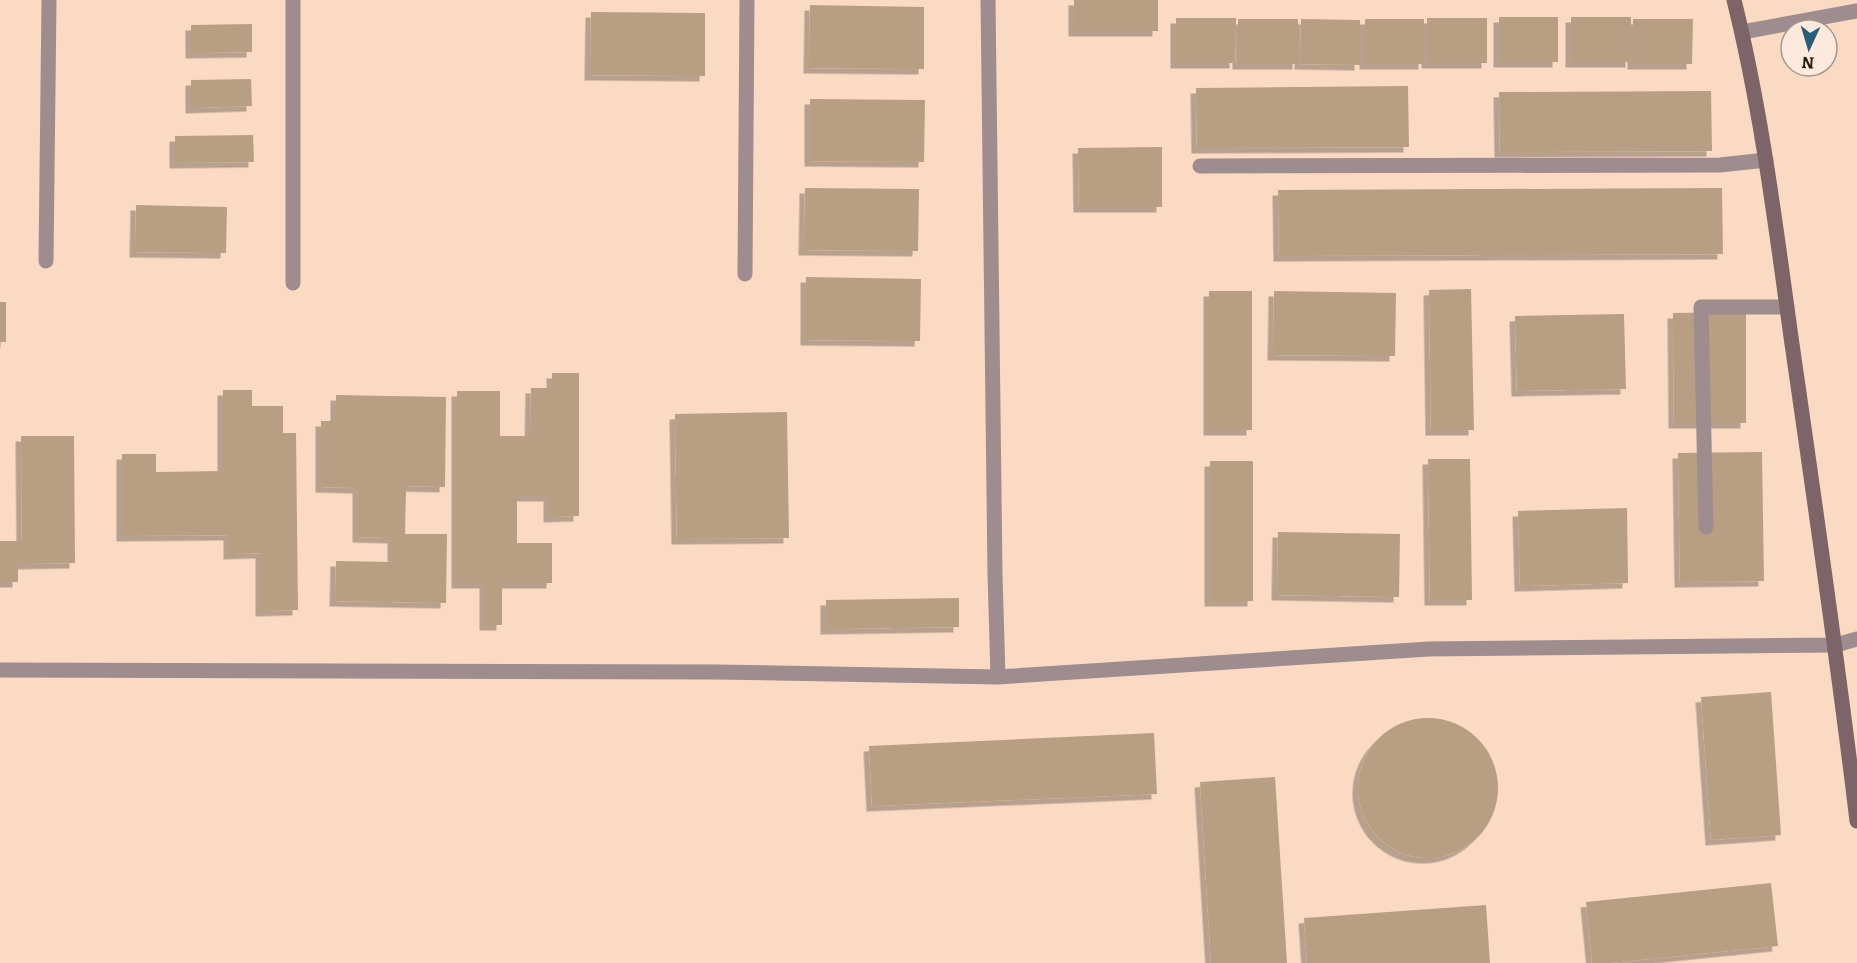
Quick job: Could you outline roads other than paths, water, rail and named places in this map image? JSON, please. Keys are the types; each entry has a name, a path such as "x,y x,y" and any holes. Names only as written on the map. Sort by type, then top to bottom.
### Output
{"street":[{"path":"46,261 49,0"},
{"path":"292,283 293,0"},
{"path":"745,274 747,0"},
{"path":"988,0 998,677"},
{"path":"1734,0 1766,160 1836,645 1857,821"},
{"path":"1742,32 1857,11"},
{"path":"1200,166 1708,165 1766,160"},
{"path":"1706,527 1701,307 1787,307"},
{"path":"0,670 716,672 998,677 1429,649 1836,645 1857,639"}]}
